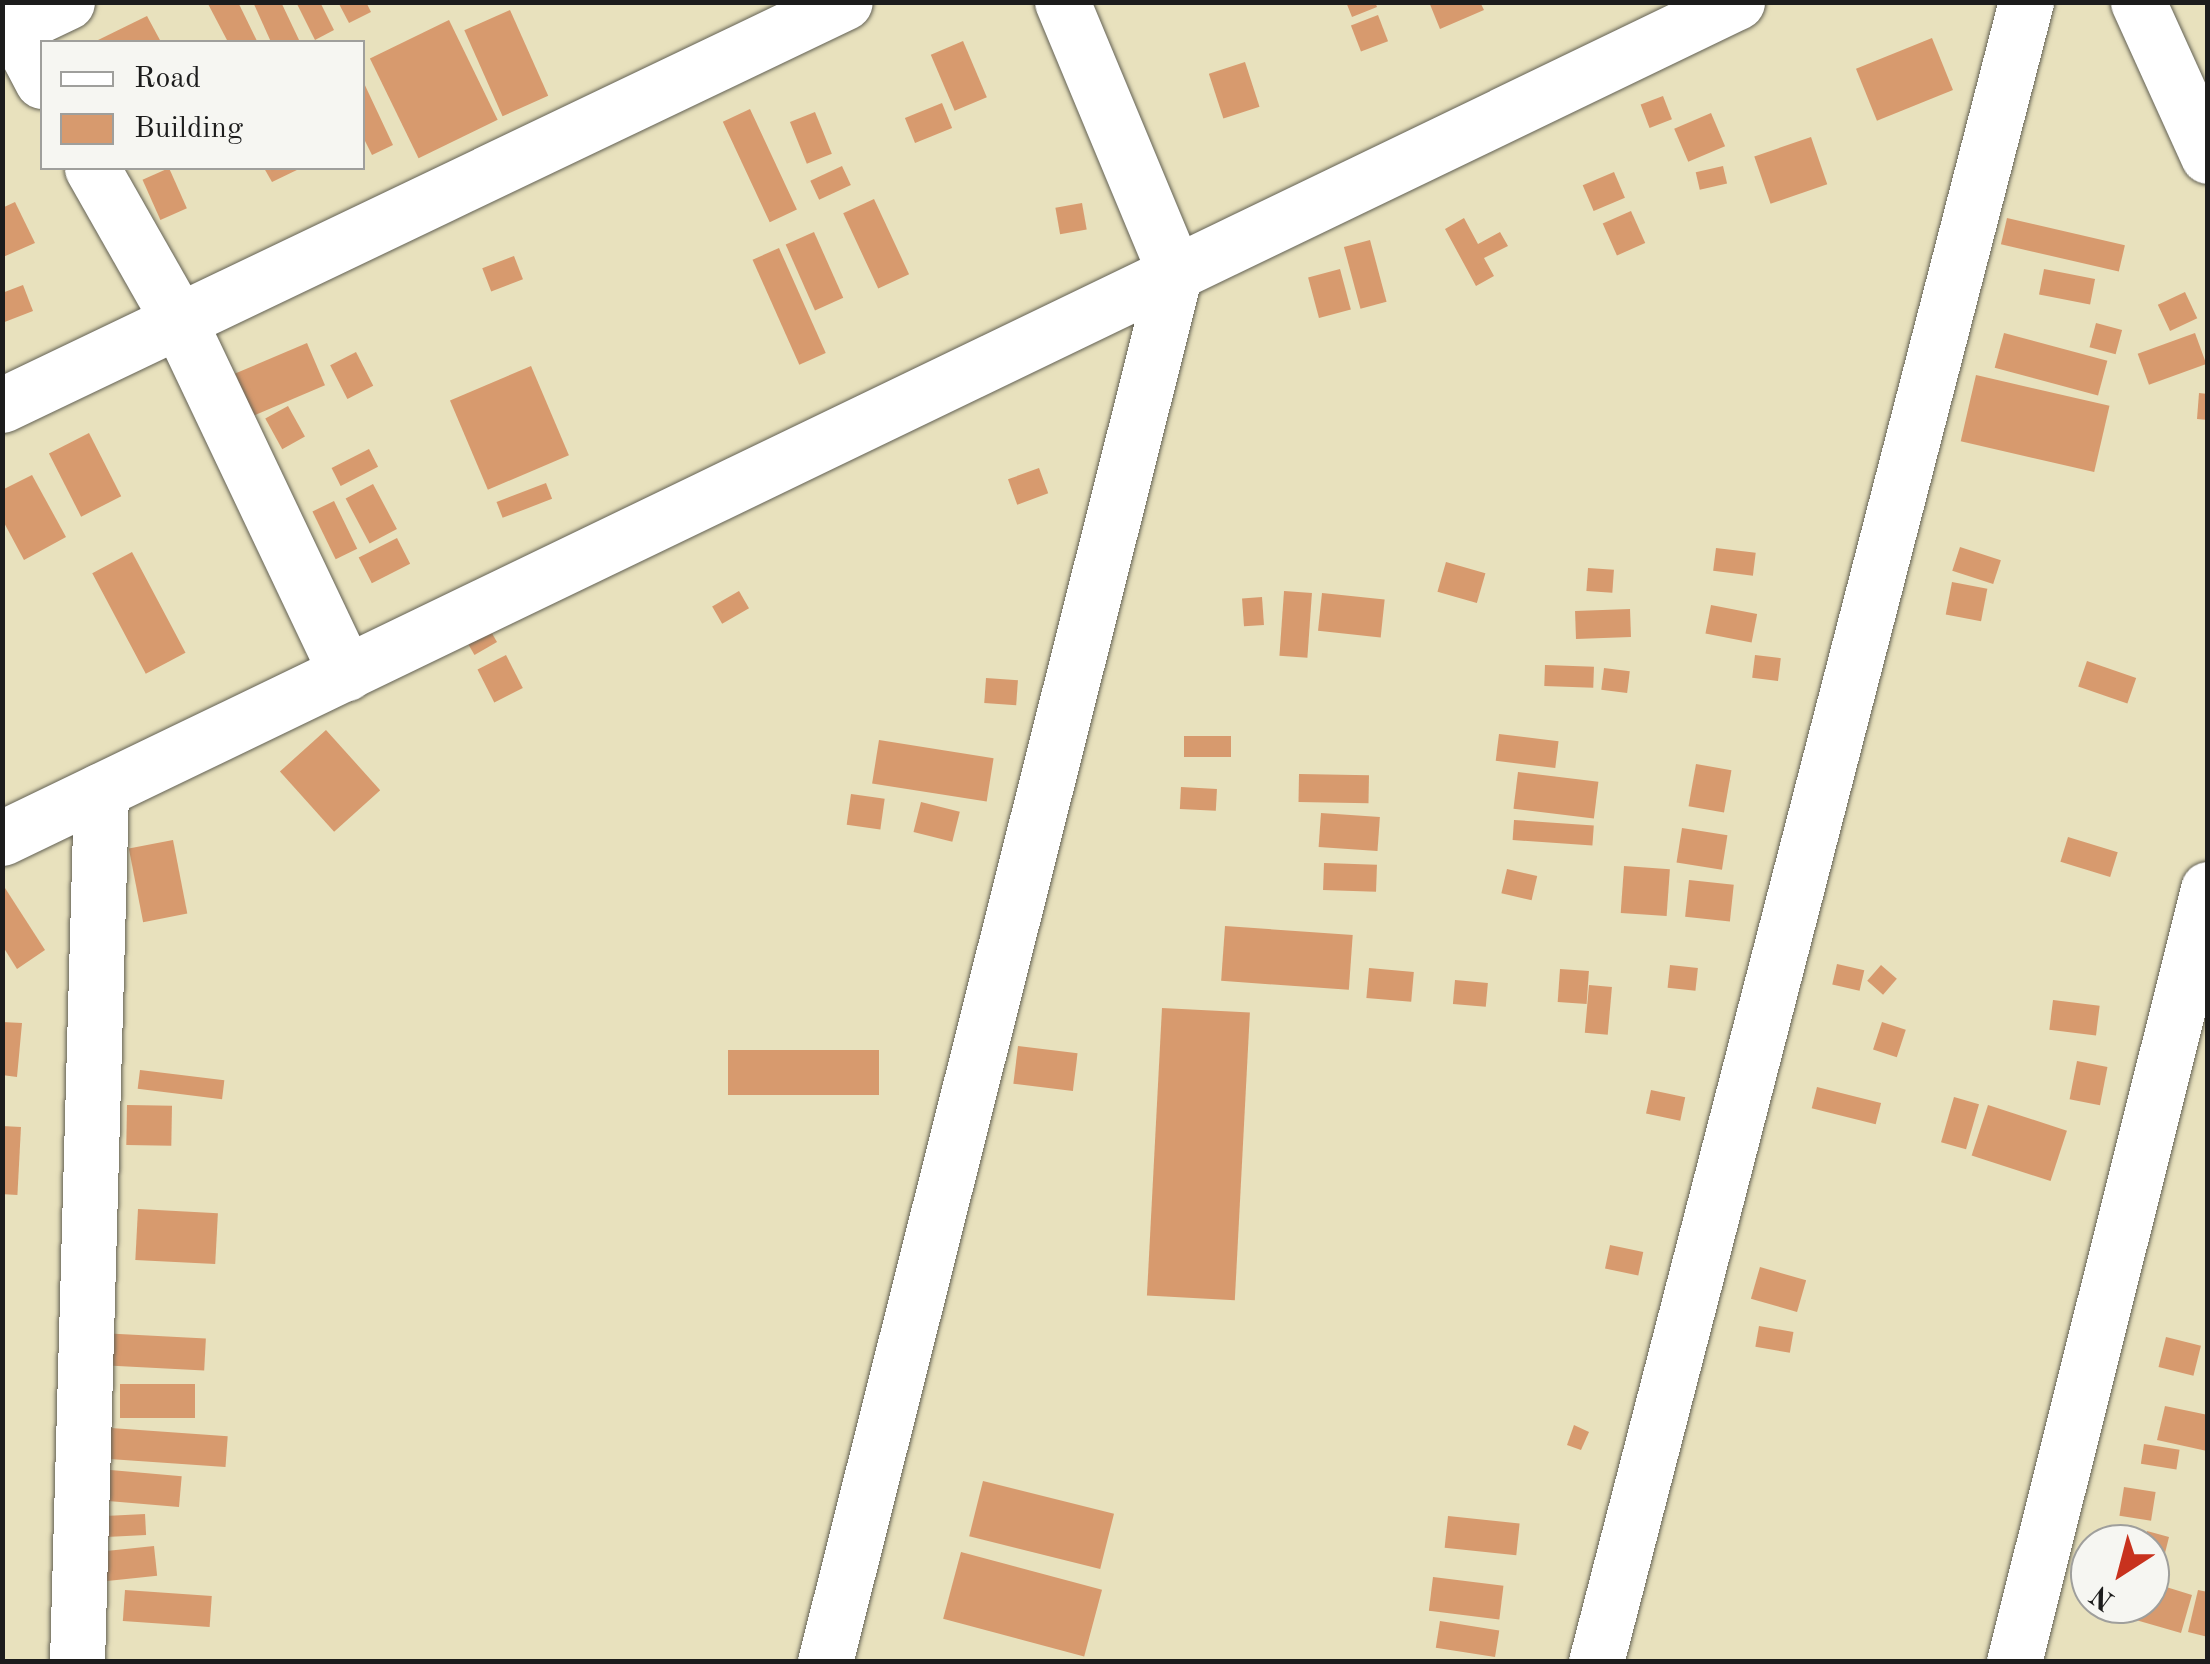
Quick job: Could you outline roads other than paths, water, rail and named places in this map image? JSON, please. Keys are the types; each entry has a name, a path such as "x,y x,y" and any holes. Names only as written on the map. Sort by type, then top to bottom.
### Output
{"street":[{"path":"40,78 6,22 67,2"},
{"path":"2,405 845,2"},
{"path":"825,1662 1175,273 1062,2"},
{"path":"2,838 1737,2"},
{"path":"1596,1662 2026,2"},
{"path":"2138,2 2208,156"},
{"path":"93,170 179,320 346,672"},
{"path":"77,1662 101,790"},
{"path":"2014,1662 2208,889"}]}
